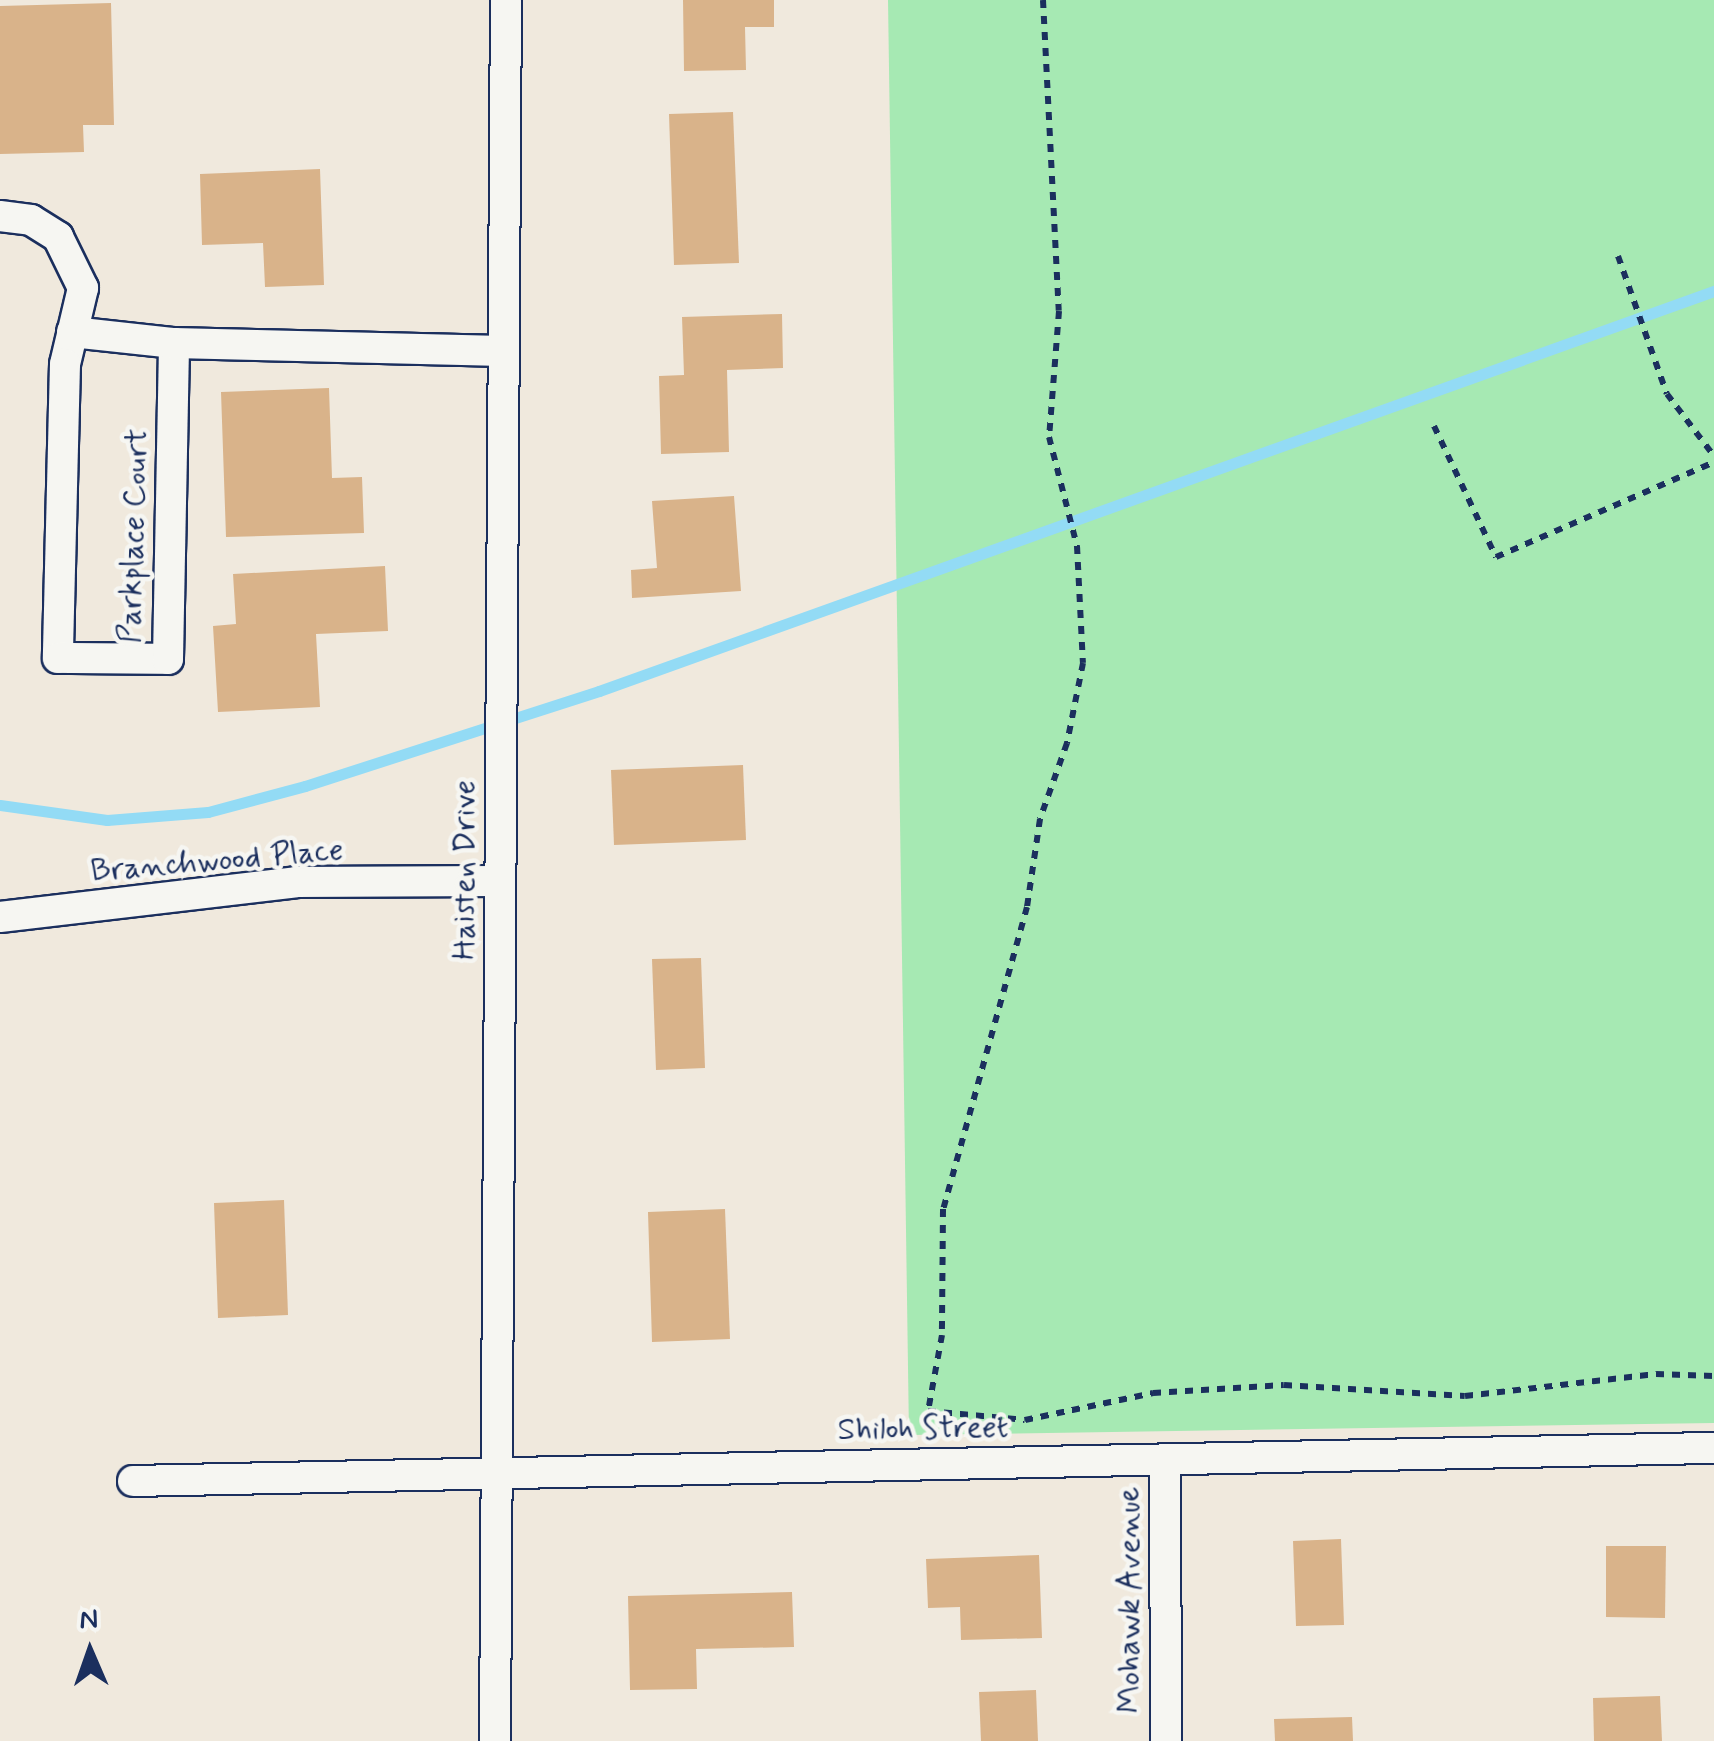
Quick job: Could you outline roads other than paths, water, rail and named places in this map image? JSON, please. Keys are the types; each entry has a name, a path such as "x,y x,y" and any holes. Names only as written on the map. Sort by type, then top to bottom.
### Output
{"street":[{"name":"Haisten Drive","path":"495,1741 506,0"},
{"name":"Parkplace Court","path":"0,216 46,227 71,252 83,288 65,364 58,658 168,658 174,343"},
{"path":"72,332 174,343 503,351"},
{"name":"Branchwood Place","path":"0,917 296,882 500,882"},
{"name":"Shiloh Street","path":"133,1481 1714,1448"},
{"name":"Mohawk Avenue","path":"1165,1458 1166,1741"}],"waterway":[{"path":"0,805 107,820 208,812 305,786 599,691 1714,291"}]}
